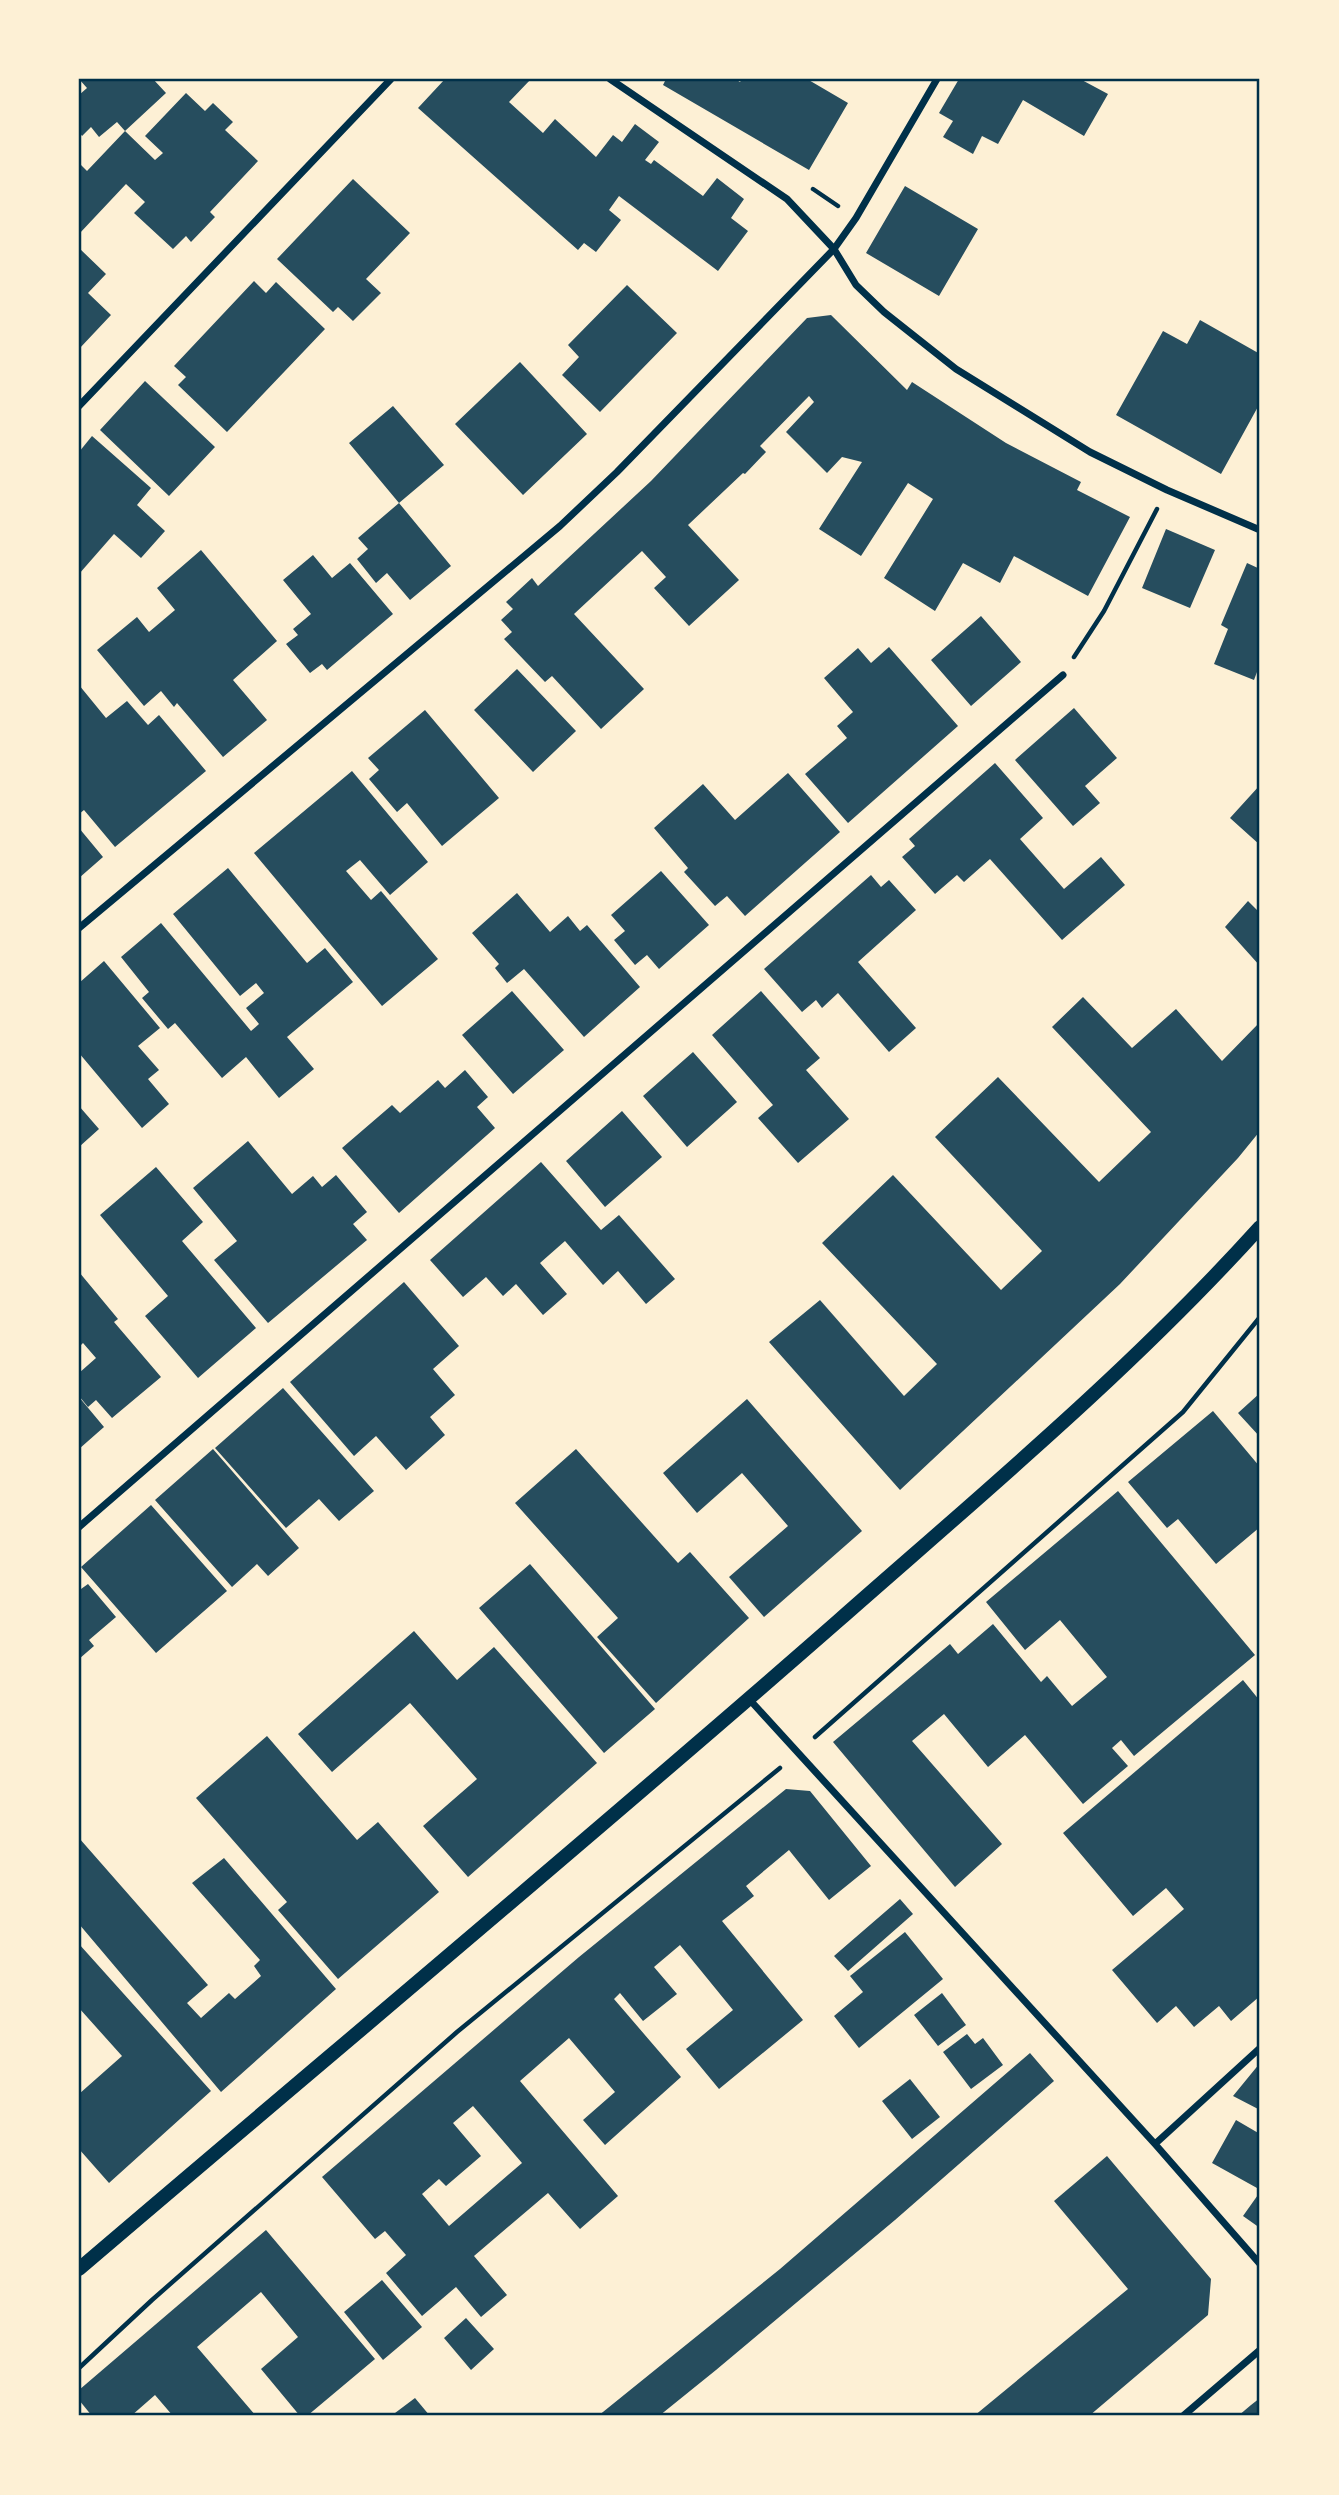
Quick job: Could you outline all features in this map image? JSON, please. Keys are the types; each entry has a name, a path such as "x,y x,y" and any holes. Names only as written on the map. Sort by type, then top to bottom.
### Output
{"main road":[{"path":"79,2269 749,1699 1089,1401 1165,1328 1260,1227"}],"street":[{"path":"79,406 391,79"},
{"path":"610,79 788,199 834,249 856,285 918,340 956,369 1090,452 1167,490 1260,530"},
{"path":"79,928 560,526 617,472 834,249 856,218 937,79"},
{"path":"79,1527 1063,675"},
{"path":"749,1699 1155,2144 1260,2264"},
{"path":"1155,2144 1260,2048"},
{"path":"1183,2416 1260,2350"}],"path":[{"path":"811,188 856,218"},
{"path":"1063,675 1104,611 1167,490"},
{"path":"79,2368 152,2300 457,2032 797,1754 1183,1412 1260,1317"}],"building":[{"path":"79,79 153,79 166,93 125,131 117,122 99,137 91,127 82,136 79,132 79,95 87,88"},
{"path":"445,79 531,79 509,102 543,133 555,119 596,157 613,135 622,142 635,124 659,142 645,160 651,164 654,160 703,196 717,178 744,199 731,218 748,231 718,271 619,196 609,210 621,220 596,252 584,243 578,250 418,108"},
{"path":"666,79 735,79 740,82 742,79 807,79 848,103 809,170 663,85"},
{"path":"959,79 1080,79 1108,94 1084,136 1023,100 998,144 982,136 973,154 943,137 953,121 939,113"},
{"path":"186,93 205,111 213,103 233,122 225,130 258,161 210,212 215,217 191,242 186,236 173,249 134,213 145,202 126,184 79,234 79,163 87,171 125,131 155,160 163,153 145,136"},
{"path":"353,179 410,233 366,279 381,293 353,321 338,307 333,312 277,259"},
{"path":"905,186 978,229 939,296 866,253"},
{"path":"79,248 106,274 88,293 111,315 79,349"},
{"path":"254,281 266,293 276,282 325,329 227,432 178,385 186,377 174,366"},
{"path":"627,285 677,333 600,412 562,375 579,357 568,345"},
{"path":"831,315 907,390 912,382 1006,443 1081,482 1077,490 1130,517 1088,596 1014,556 1000,583 963,563 935,611 884,578 933,499 908,483 861,556 819,529 862,462 842,457 827,473 786,432 814,402 809,396 760,446 766,452 688,525 739,580 689,626 654,588 666,577 642,551 574,614 644,689 601,729 552,676 545,682 504,639 512,632 501,620 513,609 506,602 532,578 538,586 651,481 807,318"},
{"path":"1200,320 1260,354 1260,403 1221,474 1116,415 1163,331 1187,344"},
{"path":"520,362 587,434 523,495 455,424"},
{"path":"145,381 215,447 169,496 100,430"},
{"path":"393,406 444,465 399,503 349,443"},
{"path":"92,436 151,488 137,505 165,531 141,558 114,534 79,574 79,452"},
{"path":"399,503 451,566 410,600 387,573 376,583 357,559 368,549 358,538"},
{"path":"1166,529 1215,550 1190,608 1142,588"},
{"path":"201,550 277,641 233,680 267,720 223,757 177,703 174,707 161,691 144,706 97,650 137,617 149,632 175,610 157,588"},
{"path":"313,555 332,578 350,563 393,614 327,670 322,664 310,673 286,644 298,635 293,629 311,614 283,580"},
{"path":"1247,563 1260,569 1260,664 1254,680 1214,664 1228,629 1221,625"},
{"path":"981,616 1021,662 971,706 931,660"},
{"path":"889,647 958,726 848,823 805,774 847,738 837,726 853,712 824,678 858,648 871,663"},
{"path":"517,669 576,731 533,772 474,710"},
{"path":"79,685 106,718 127,701 148,725 159,715 206,771 115,847 84,810 79,814"},
{"path":"1074,708 1117,758 1085,786 1100,803 1073,826 1015,760"},
{"path":"425,710 499,798 442,846 407,803 397,812 369,779 379,770 368,758"},
{"path":"995,763 1043,818 1020,839 1064,889 1101,857 1125,885 1062,940 990,859 964,882 957,875 935,894 902,857 915,846 909,839"},
{"path":"352,771 428,862 390,895 360,860 346,871 371,900 381,891 438,959 382,1006 254,853"},
{"path":"788,773 840,832 745,916 727,896 715,906 684,872 688,868 654,828 703,784 735,820"},
{"path":"1260,785 1260,845 1230,818"},
{"path":"79,828 103,857 79,878"},
{"path":"228,868 307,963 325,948 353,982 287,1037 314,1069 279,1098 246,1057 222,1078 175,1023 168,1029 142,998 149,992 121,957 161,923 251,1031 259,1024 246,1008 264,993 256,983 240,996 173,914"},
{"path":"661,871 709,925 659,969 647,955 635,965 614,940 625,931 611,915"},
{"path":"871,875 881,887 889,880 916,910 858,962 916,1028 889,1052 838,993 822,1008 816,1000 802,1012 764,969"},
{"path":"517,893 550,932 568,916 580,931 587,925 640,987 584,1037 524,969 507,983 495,968 499,964 472,933"},
{"path":"1248,901 1260,913 1260,966 1225,927"},
{"path":"104,961 160,1028 138,1046 159,1070 148,1079 169,1104 142,1128 79,1053 79,983"},
{"path":"512,991 564,1050 513,1094 462,1035"},
{"path":"761,991 820,1058 806,1070 849,1119 798,1163 758,1118 773,1105 712,1035"},
{"path":"1083,997 1132,1048 1176,1009 1222,1061 1260,1022 1260,1131 1120,1284 900,1490 769,1342 820,1300 904,1396 937,1364 822,1243 893,1175 1001,1290 1042,1251 935,1137 998,1077 1099,1182 1151,1132 1052,1027"},
{"path":"693,1052 737,1102 687,1147 643,1096"},
{"path":"465,1070 488,1097 477,1107 495,1128 399,1213 342,1148 392,1105 400,1113 438,1080 445,1088"},
{"path":"79,1106 99,1129 79,1147"},
{"path":"622,1111 662,1157 605,1207 566,1161"},
{"path":"248,1141 292,1194 313,1176 322,1187 336,1175 367,1212 353,1224 367,1240 268,1323 214,1260 237,1241 193,1188"},
{"path":"541,1162 601,1230 619,1215 675,1279 646,1304 618,1271 603,1285 565,1241 540,1263 567,1294 543,1315 516,1284 503,1296 486,1277 463,1297 430,1260"},
{"path":"156,1167 203,1222 182,1241 256,1328 198,1378 145,1316 168,1296 100,1215"},
{"path":"79,1272 118,1319 114,1322 161,1377 112,1418 96,1400 88,1407 79,1396 79,1373 96,1358 83,1343 79,1347"},
{"path":"404,1282 459,1346 433,1369 455,1395 430,1417 445,1435 406,1470 376,1436 354,1456 290,1382"},
{"path":"283,1388 374,1491 339,1521 319,1499 286,1528 215,1448"},
{"path":"1260,1393 1260,1437 1238,1413"},
{"path":"79,1397 104,1427 79,1449"},
{"path":"747,1399 862,1531 764,1617 729,1577 788,1526 742,1473 697,1513 663,1473"},
{"path":"1213,1411 1260,1467 1260,1527 1216,1564 1178,1519 1167,1528 1128,1482"},
{"path":"213,1449 299,1548 268,1576 257,1564 232,1587 155,1500"},
{"path":"576,1449 678,1563 690,1552 749,1618 656,1703 597,1637 618,1618 515,1503"},
{"path":"1118,1491 1255,1655 1134,1756 1121,1740 1112,1748 1128,1766 1083,1804 1025,1735 988,1767 944,1714 912,1741 1002,1844 955,1887 833,1742 950,1644 958,1654 993,1624 1041,1682 1047,1676 1072,1706 1107,1677 1060,1620 1025,1650 986,1602"},
{"path":"151,1505 227,1591 156,1653 81,1567"},
{"path":"530,1564 655,1709 604,1753 479,1608"},
{"path":"88,1584 116,1617 89,1640 94,1646 79,1659 79,1586 81,1589"},
{"path":"414,1631 457,1680 494,1647 597,1763 468,1877 423,1826 477,1779 410,1703 332,1772 298,1734"},
{"path":"1243,1680 1260,1701 1260,1996 1231,2021 1219,2006 1194,2027 1176,2006 1157,2023 1112,1970 1184,1909 1166,1888 1133,1916 1063,1833"},
{"path":"267,1736 357,1840 378,1822 439,1892 338,1979 278,1910 287,1902 196,1798"},
{"path":"786,1789 810,1791 871,1866 829,1900 789,1850 746,1886 754,1896 722,1921 803,2020 719,2089 686,2049 733,2010 680,1945 654,1967 677,1994 643,2021 620,1993 614,1999 681,2077 605,2145 583,2120 615,2092 569,2038 520,2081 618,2196 580,2229 548,2193 474,2256 507,2295 481,2317 456,2287 422,2316 386,2273 406,2255 385,2231 375,2239 322,2177 579,1957","holes":["473,2106 522,2163 449,2226 422,2194 439,2179 446,2186 481,2156 453,2123"]},
{"path":"79,1838 208,1985 187,2003 201,2018 229,1993 235,1999 261,1976 254,1966 260,1960 192,1883 224,1858 336,1989 221,2092 79,1924"},
{"path":"900,1899 913,1914 848,1971 834,1956"},
{"path":"905,1932 943,1979 859,2048 834,2016 863,1992 850,1976"},
{"path":"79,1944 211,2091 109,2183 79,2149 79,2094 122,2056 79,2008"},
{"path":"942,1993 966,2025 938,2046 914,2015"},
{"path":"967,2034 975,2044 983,2038 1003,2065 971,2089 943,2052"},
{"path":"1030,2053 1054,2081 895,2220 659,2416 598,2416 780,2269"},
{"path":"1260,2063 1260,2110 1233,2096"},
{"path":"910,2079 940,2117 912,2139 882,2101"},
{"path":"1236,2120 1260,2134 1260,2182 1257,2188 1212,2163"},
{"path":"1107,2156 1211,2279 1208,2315 1089,2416 974,2416 1128,2289 1054,2201"},
{"path":"1260,2192 1260,2228 1243,2216"},
{"path":"266,2230 375,2359 307,2416 300,2416 261,2369 298,2337 261,2292 197,2347 256,2416 173,2416 155,2395 131,2416 92,2416 79,2400 79,2390"},
{"path":"382,2280 422,2327 383,2360 344,2312"},
{"path":"466,2318 494,2349 471,2370 444,2338"},
{"path":"415,2398 430,2416 391,2416"},
{"path":"1260,2398 1260,2416 1238,2416 1251,2405"}]}
